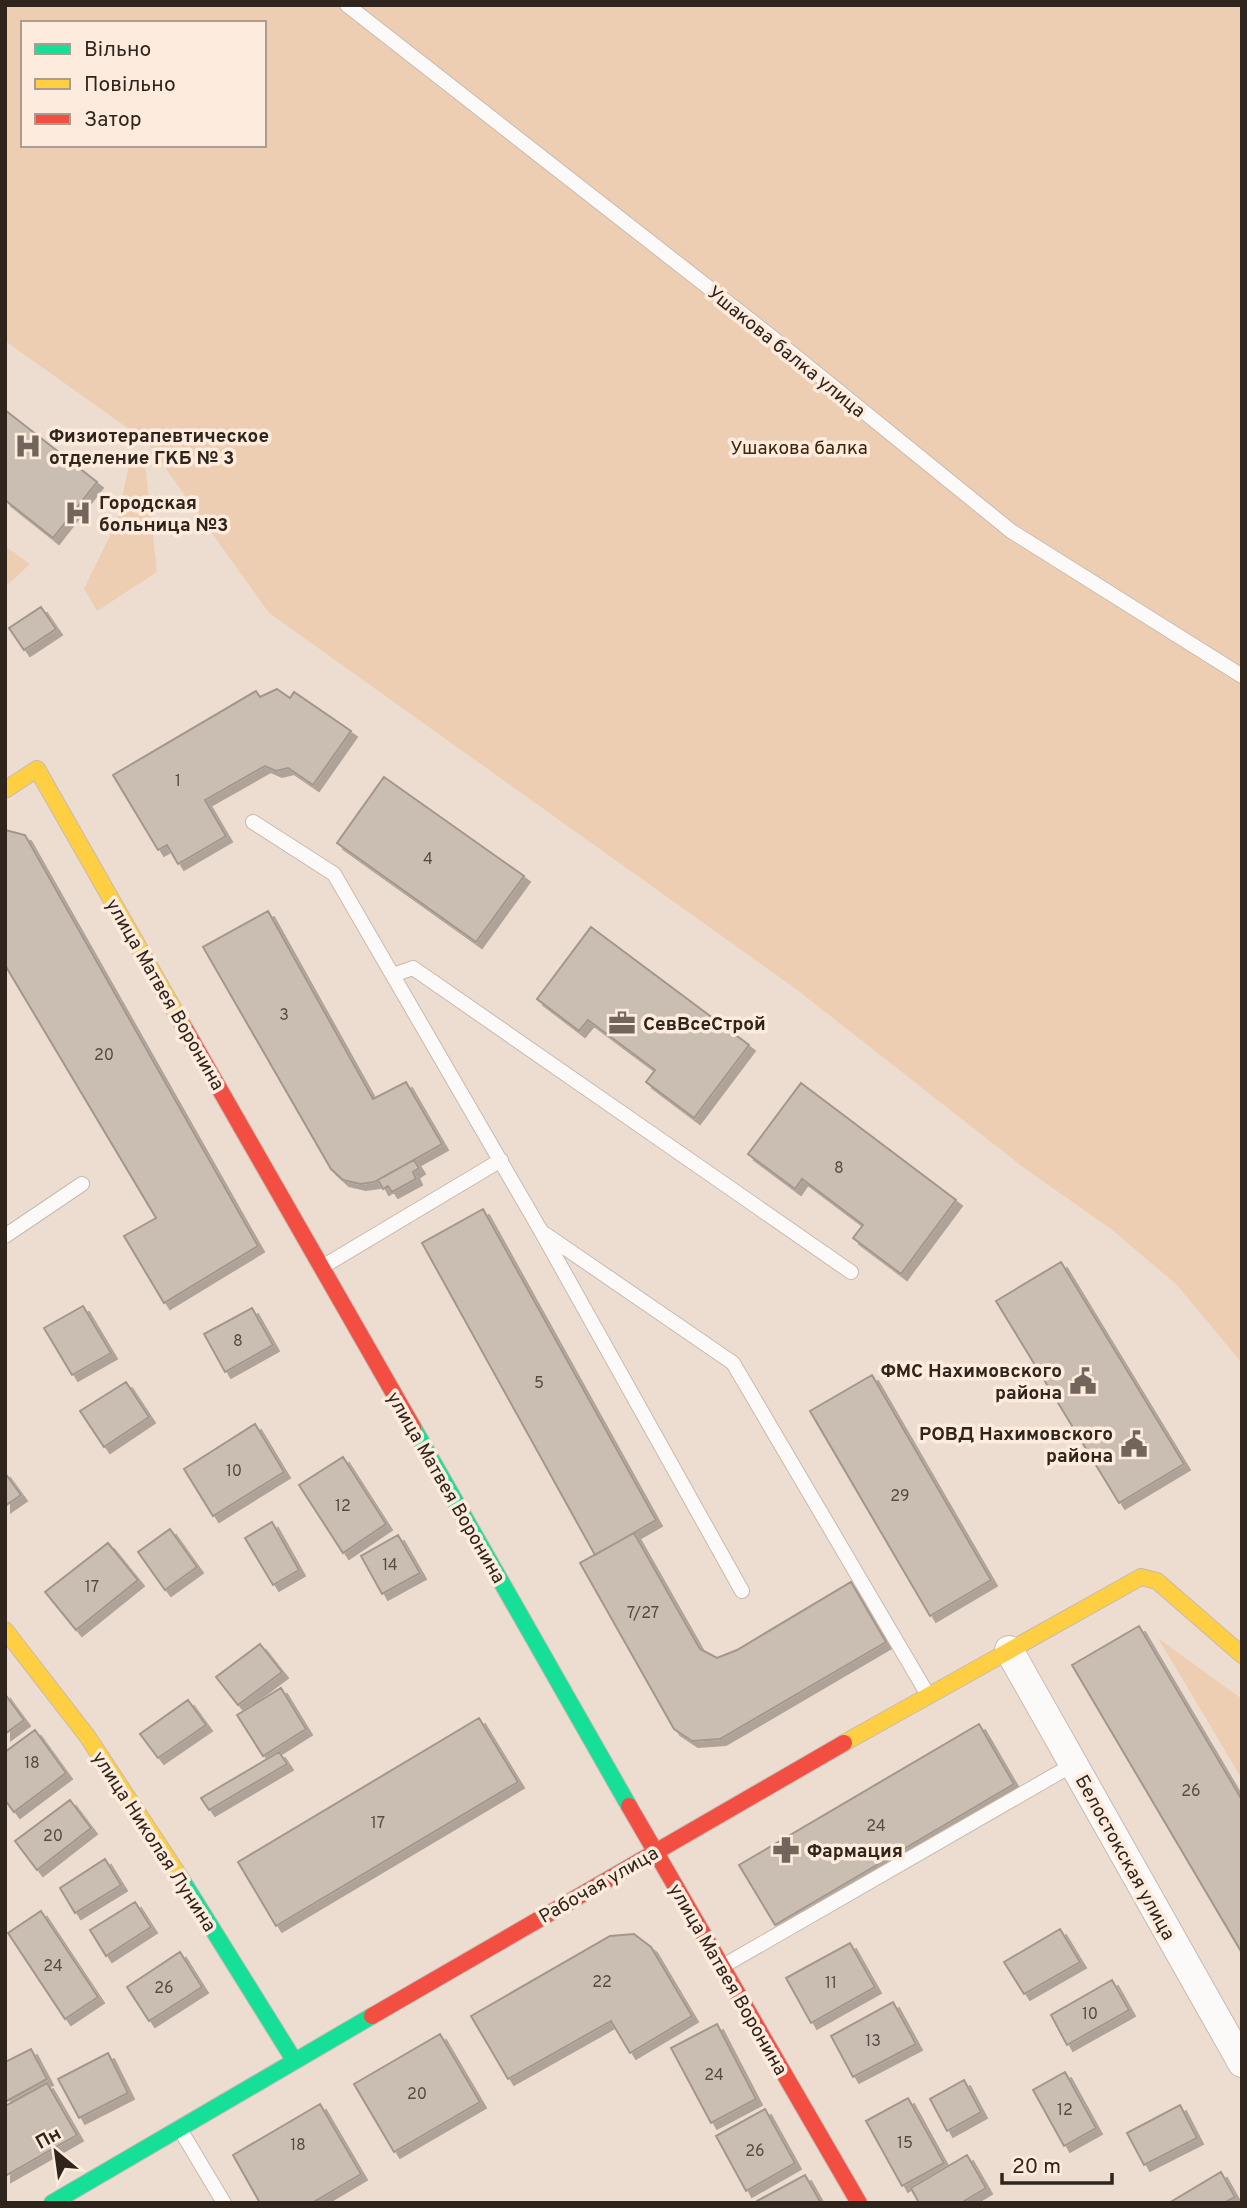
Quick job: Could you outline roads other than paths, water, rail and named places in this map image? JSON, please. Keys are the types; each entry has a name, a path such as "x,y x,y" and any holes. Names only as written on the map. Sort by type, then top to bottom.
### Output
{"street":[{"name":"улица Матвея Воронина","path":"5,790 37,769 859,2203"},
{"name":"Рабочая улица","path":"52,2203 655,1851 1134,1579 1149,1578 1163,1586 1242,1655"},
{"name":"улица Николая Лунина","path":"5,1630 94,1747 183,1881 294,2060"},
{"name":"Белостокская улица","path":"1009,1650 1242,2063"}],"lane":[{"name":"Ушакова балка улица","path":"347,5 768,334 1011,531 1242,677"},
{"path":"253,822 334,874 541,1231 742,1591"},
{"path":"393,975 413,968 850,1272"},
{"path":"321,1267 500,1160"},
{"path":"5,1236 82,1184"},
{"path":"541,1231 733,1363 928,1695"},
{"path":"722,1967 1074,1764"},
{"path":"181,2130 224,2203"}],"place":[{"name":"Физиотерапевтическое отделение ГКБ № 3","path":"28,446"},
{"name":"Городская больница №3","path":"78,513"},
{"name":"СевВсеСтрой","path":"622,1023"},
{"name":"ФМС Нахимовского района","path":"1083,1381"},
{"name":"РОВД Нахимовского района","path":"1134,1444"},
{"name":"Фармация","path":"786,1850"}],"park label":[{"name":"Ушакова балка","path":"799,447"}]}
